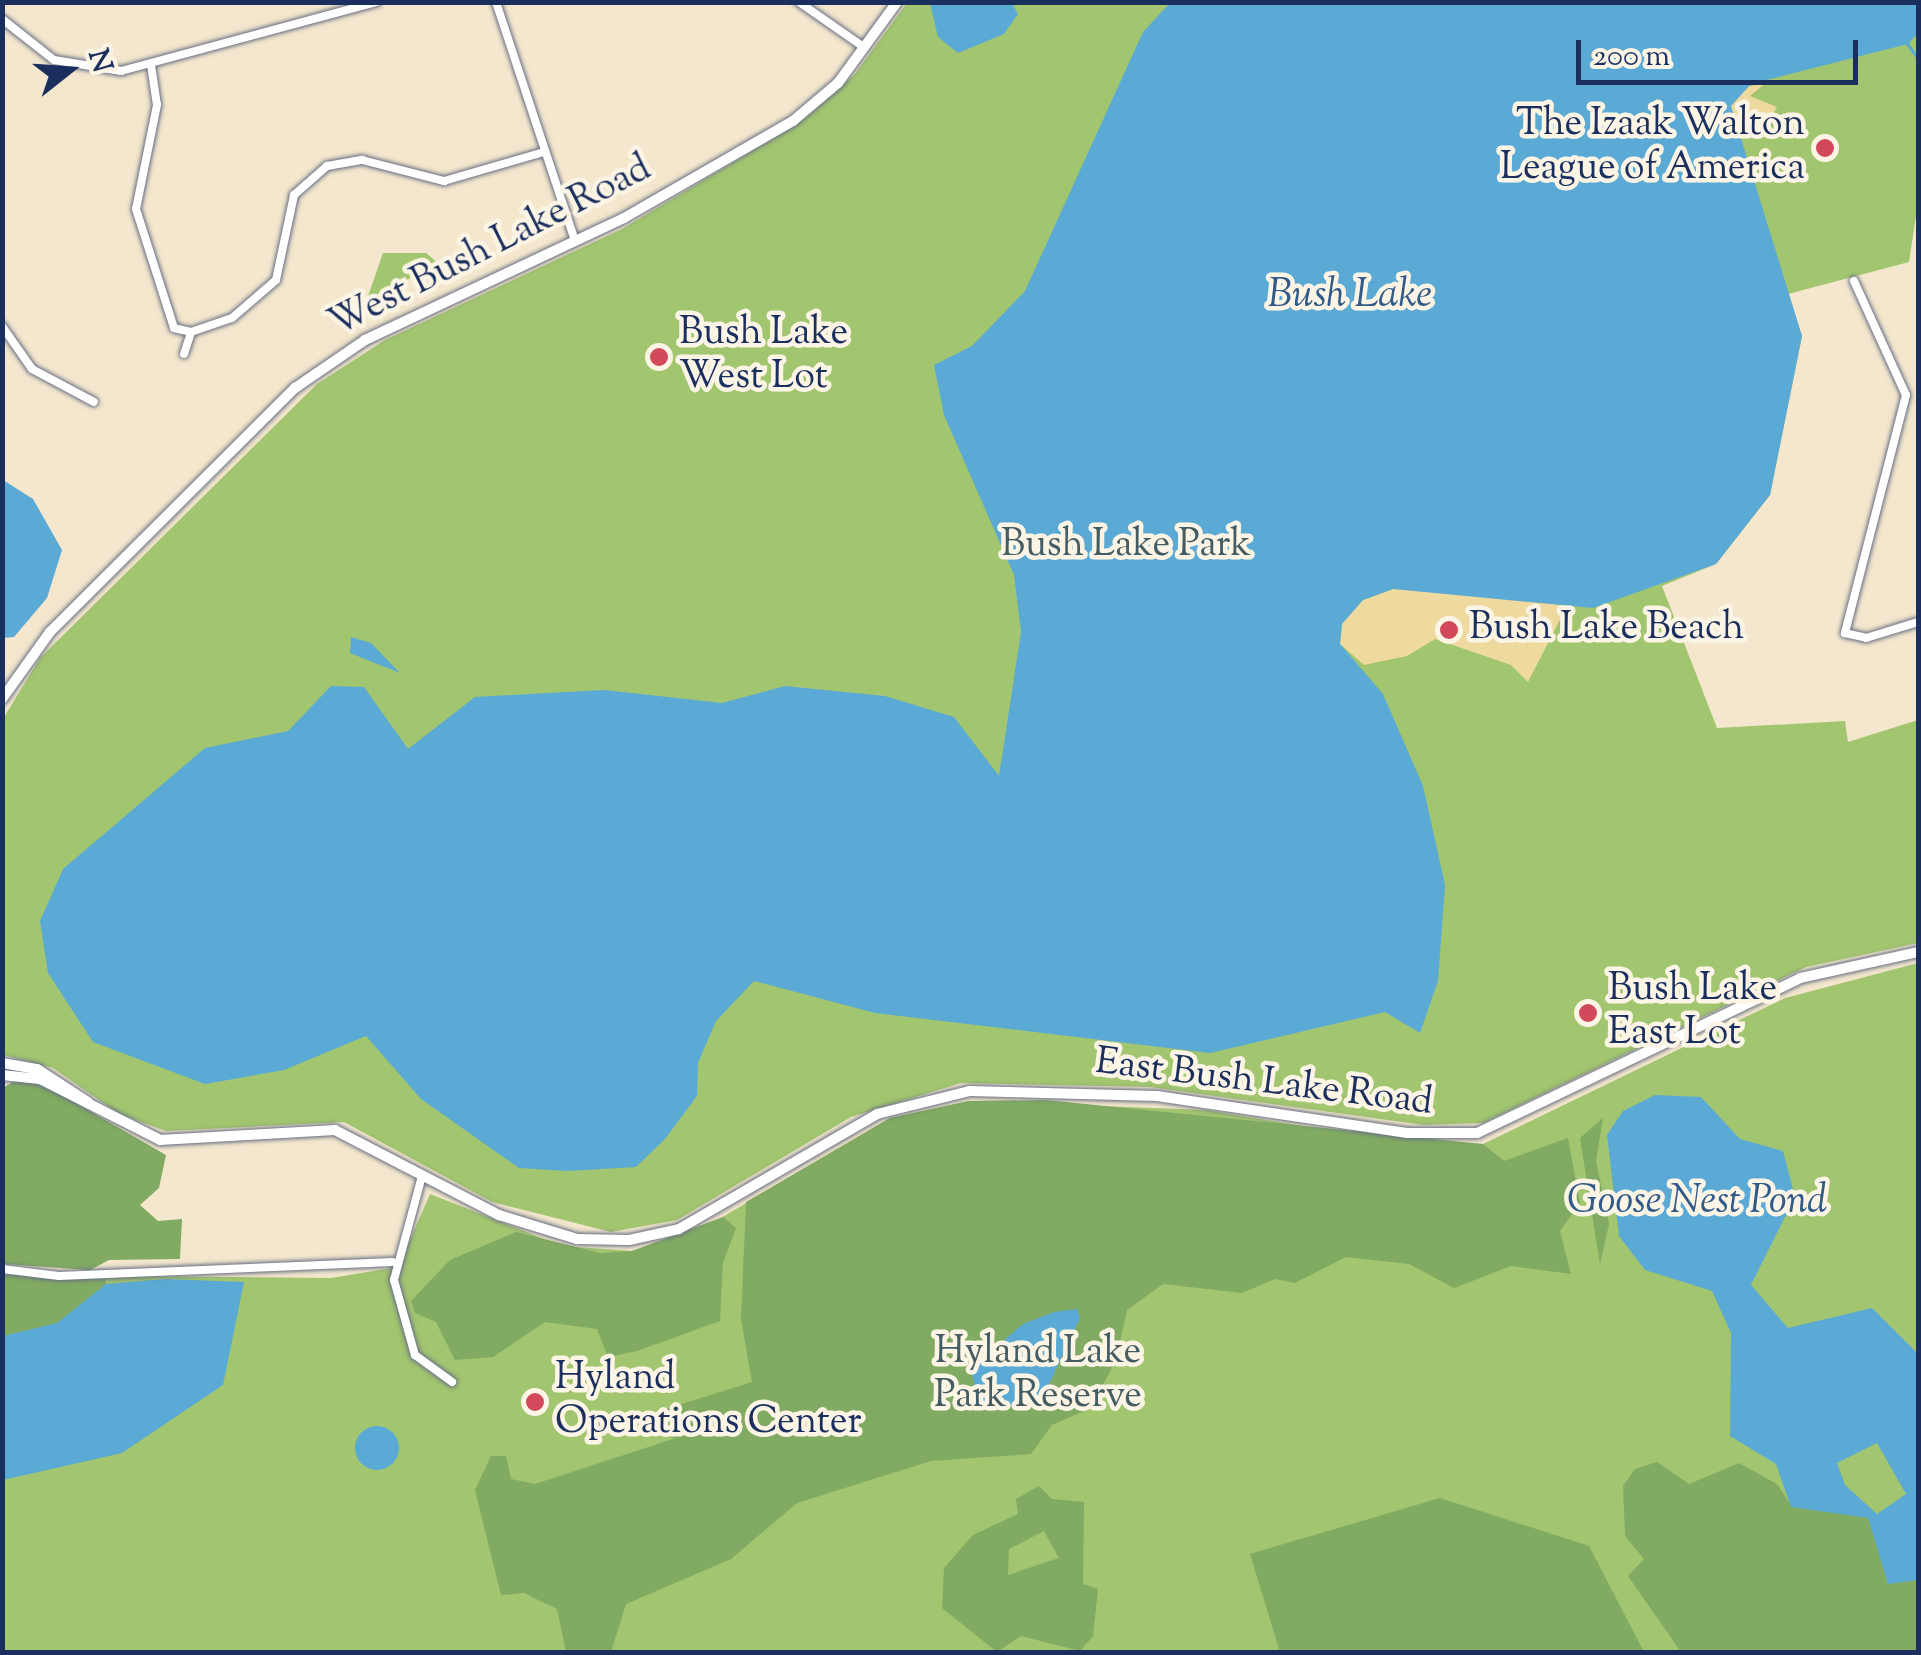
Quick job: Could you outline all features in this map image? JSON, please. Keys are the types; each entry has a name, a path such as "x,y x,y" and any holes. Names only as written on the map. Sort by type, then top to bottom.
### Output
{"street":[{"path":"4,23 75,68 151,65 377,2"},
{"path":"496,2 575,241"},
{"path":"800,2 865,48"},
{"name":"West Bush Lake Road","path":"2,699 50,632 295,388 365,340 575,241 793,121 865,48 897,2"},
{"path":"151,65 156,105 136,208 174,328 190,332 232,318 276,280 294,195 327,166 362,160 444,181 544,152"},
{"path":"1854,280 1906,395 1845,633 1866,638 1918,622"},
{"path":"2,326 32,369 94,402"},
{"path":"184,354 190,332"},
{"name":"East Bush Lake Road","path":"2,1075 40,1079 139,1134 180,1143 336,1130 422,1176 532,1227 629,1240 679,1229 878,1114 970,1092 1157,1096 1408,1133 1477,1134 1800,978 1918,952"},
{"name":"East Bush Lake Road","path":"5,1062 57,1079 92,1107"},
{"path":"422,1176 393,1262 415,1355 452,1382"},
{"path":"2,1269 58,1276 393,1262"}],"green space":[{"name":"Bush Lake Park","path":"907,3 1918,3 1918,203 1909,262 1788,294 1802,336 1770,495 1716,564 1662,586 1717,728 1845,721 1848,742 1918,720 1918,943 1806,967 1483,1123 1424,1125 1150,1087 961,1083 851,1117 677,1220 611,1232 492,1202 344,1122 166,1131 119,1114 53,1068 3,1055 3,719 40,658 317,384 385,340 622,229 794,126 854,75"},
{"path":"383,253 426,253 438,263 366,302"},
{"name":"Hyland Lake Park Reserve","path":"1918,963 1918,1652 3,1652 2,1275 331,1278 398,1267 430,1194 562,1246 632,1251 704,1228 890,1118 969,1101 1206,1110 1399,1142 1483,1144 1785,998"},
{"path":"16,1080 46,1086 166,1155 159,1188 140,1205 158,1221 182,1219 180,1259 109,1260 90,1270 3,1264 3,1088"},
{"path":"1046,1100 1483,1144 1504,1161 1568,1138 1580,1203 1560,1231 1571,1274 1511,1266 1454,1288 1409,1264 1346,1257 1295,1283 1275,1279 1242,1293 1163,1284 1127,1310 1116,1360 1091,1408 1052,1425 1031,1454 931,1461 797,1503 731,1559 626,1604 611,1652 566,1652 557,1609 524,1593 501,1595 475,1490 491,1456 506,1456 511,1479 535,1484 673,1439 666,1409 752,1382 741,1319 746,1202 890,1118 969,1101"},
{"path":"1603,1118 1596,1161 1609,1224 1600,1264 1580,1138"},
{"path":"723,1217 736,1228 723,1263 720,1321 637,1351 608,1357 597,1329 545,1322 493,1357 455,1360 436,1322 415,1313 411,1301 450,1260 516,1232 600,1253 632,1251"},
{"path":"3,1274 105,1279 106,1284 57,1323 3,1336"},
{"path":"1657,1462 1689,1484 1739,1463 1777,1484 1792,1507 1868,1517 1888,1584 1918,1580 1918,1652 1681,1652 1628,1576 1644,1559 1625,1536 1623,1486 1635,1469"},
{"path":"1039,1486 1052,1499 1084,1502 1083,1584 1098,1589 1093,1636 1080,1651 1021,1636 997,1652 942,1608 944,1568 973,1535 1018,1514 1016,1499","holes":["1044,1531 1059,1558 1008,1575 1009,1549"]},
{"path":"1440,1498 1589,1546 1644,1652 1280,1652 1250,1554"}],"sand":[{"path":"1767,82 1750,96 1777,107 1767,124 1740,116 1740,145 1731,106 1743,88"},
{"name":"Bush Lake Beach","path":"1393,589 1460,590 1567,606 1528,682 1511,665 1435,639 1407,656 1364,665 1340,644 1342,623 1363,600"}],"water":[{"name":"Bush Lake","path":"1171,2 1918,3 1918,33 1908,44 1751,84 1731,106 1802,336 1770,495 1716,564 1593,608 1393,589 1363,600 1342,624 1340,644 1383,694 1423,786 1445,885 1438,981 1420,1033 1385,1012 1210,1053 875,1013 754,981 716,1021 698,1063 697,1096 665,1139 636,1167 567,1171 519,1168 421,1099 366,1036 284,1070 205,1084 93,1042 48,973 40,921 63,869 205,748 288,731 331,686 364,687 408,749 475,697 604,690 722,703 785,686 885,696 954,717 999,776 1021,632 1014,575 944,415 934,365 972,346 1025,291 1143,32"},
{"path":"930,3 1012,3 1018,14 1004,34 958,53 938,37"},
{"path":"3,480 33,499 62,550 47,598 14,637 3,638"},
{"path":"351,637 371,643 400,673 350,653"},
{"name":"Goose Nest Pond","path":"1655,1095 1701,1097 1740,1139 1783,1151 1795,1197 1751,1285 1788,1328 1872,1308 1918,1354 1918,1580 1888,1584 1868,1518 1791,1507 1776,1464 1730,1436 1731,1333 1712,1291 1645,1270 1619,1236 1607,1135 1623,1111","holes":["1877,1443 1906,1494 1877,1514 1845,1485 1837,1463"]},
{"path":"165,1279 244,1282 223,1385 122,1453 3,1480 3,1336 57,1323 106,1284"},
{"path":"1077,1309 1080,1318 1043,1397 1003,1408 978,1400 971,1369 1023,1324 1054,1312"},
{"path":"377,1426 392,1433 399,1448 392,1463 377,1470 362,1463 355,1448 362,1433"}],"waterway":[{"path":"1907,43 1918,58"}],"place":[{"name":"The Izaak Walton League of America","path":"1825,148"},
{"name":"Bush Lake West Lot","path":"659,357"},
{"name":"Bush Lake Beach","path":"1449,630"},
{"name":"Bush Lake East Lot","path":"1588,1013"},
{"name":"Hyland Operations Center","path":"535,1402"}]}
